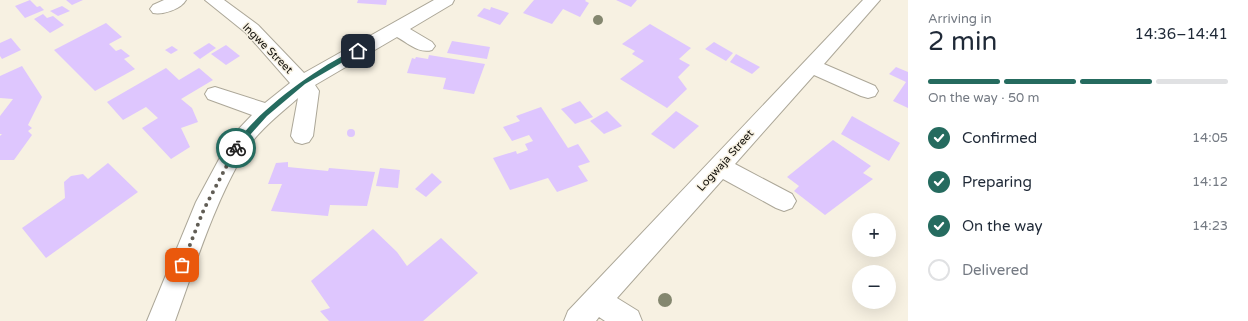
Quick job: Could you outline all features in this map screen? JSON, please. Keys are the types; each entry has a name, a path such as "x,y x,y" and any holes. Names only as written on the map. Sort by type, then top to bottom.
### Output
{"street":[{"path":"159,9 178,0"},
{"name":"Ingwe Street","path":"213,0 252,29 303,83"},
{"name":"Logwaja Street","path":"578,321 870,0"},
{"path":"161,321 204,209 239,143 265,115 303,83 397,29 432,3"},
{"path":"397,29 426,46"},
{"path":"811,66 868,91"},
{"path":"302,136 309,91 303,83"},
{"path":"215,94 257,108 265,115"},
{"path":"719,166 784,201"},
{"path":"597,300 628,321"}],"building":[{"path":"30,0 37,7 40,6 44,10 25,18 15,6"},
{"path":"66,0 83,0 72,5"},
{"path":"358,0 387,0 386,5 357,3"},
{"path":"534,0 586,0 585,1 589,3 580,17 563,9 552,24 523,13"},
{"path":"616,0 637,0 631,7"},
{"path":"62,6 70,11 58,16 50,11"},
{"path":"491,7 509,13 500,25 477,16 484,8 490,10"},
{"path":"43,14 47,18 53,16 64,25 50,33 34,19"},
{"path":"106,23 122,37 109,44 116,51 121,49 130,56 124,59 135,69 95,91 54,50"},
{"path":"650,24 691,48 679,59 690,65 678,77 687,89 667,108 620,79 644,61 632,54 635,51 622,44"},
{"path":"11,38 21,50 2,59 0,56 0,43"},
{"path":"452,41 490,47 487,59 447,53"},
{"path":"714,42 733,53 726,61 705,49"},
{"path":"209,43 216,48 200,59 193,53"},
{"path":"226,45 240,56 226,65 211,54"},
{"path":"172,46 178,50 171,54 165,50"},
{"path":"736,54 760,67 752,74 730,62"},
{"path":"429,55 485,64 474,94 443,89 446,78 407,73 412,58 415,59 416,57 428,59"},
{"path":"22,66 42,97 28,125 32,128 28,131 32,135 14,160 0,160 0,136 2,134 0,134 0,116 13,99 0,98 0,76"},
{"path":"896,67 908,72 908,108 893,101 906,82 889,74"},
{"path":"166,68 179,80 199,68 213,80 181,99 192,108 198,122 181,128 190,147 171,159 142,128 158,118 146,107 123,120 107,102"},
{"path":"580,101 593,117 575,124 561,109"},
{"path":"541,107 568,148 578,144 590,162 578,166 588,181 557,192 548,178 510,190 493,158 516,151 517,154 528,150 525,144 533,141 529,135 512,141 503,127 520,121 516,116"},
{"path":"607,111 622,126 604,134 590,121"},
{"path":"676,111 699,126 674,149 651,134"},
{"path":"852,116 900,143 889,161 841,134"},
{"path":"351,129 354,130 354,136 351,137 348,136 347,133 348,130"},
{"path":"833,140 871,166 863,173 873,179 825,215 794,191 799,186 787,177"},
{"path":"288,162 288,167 328,171 329,168 375,172 367,206 330,205 328,216 271,211 282,184 268,184 276,163"},
{"path":"108,163 138,192 46,258 22,228 65,198 64,182 71,176 83,174 88,179"},
{"path":"380,168 400,170 398,188 376,186"},
{"path":"432,173 442,182 426,197 415,189"},
{"path":"373,229 397,252 407,266 441,238 478,273 423,321 329,321 320,311 330,308 311,281"}],"way so far":[{"path":"182,265 204,209 236,148"}],"route":[{"path":"236,148 265,115 303,83 358,51"}]}
